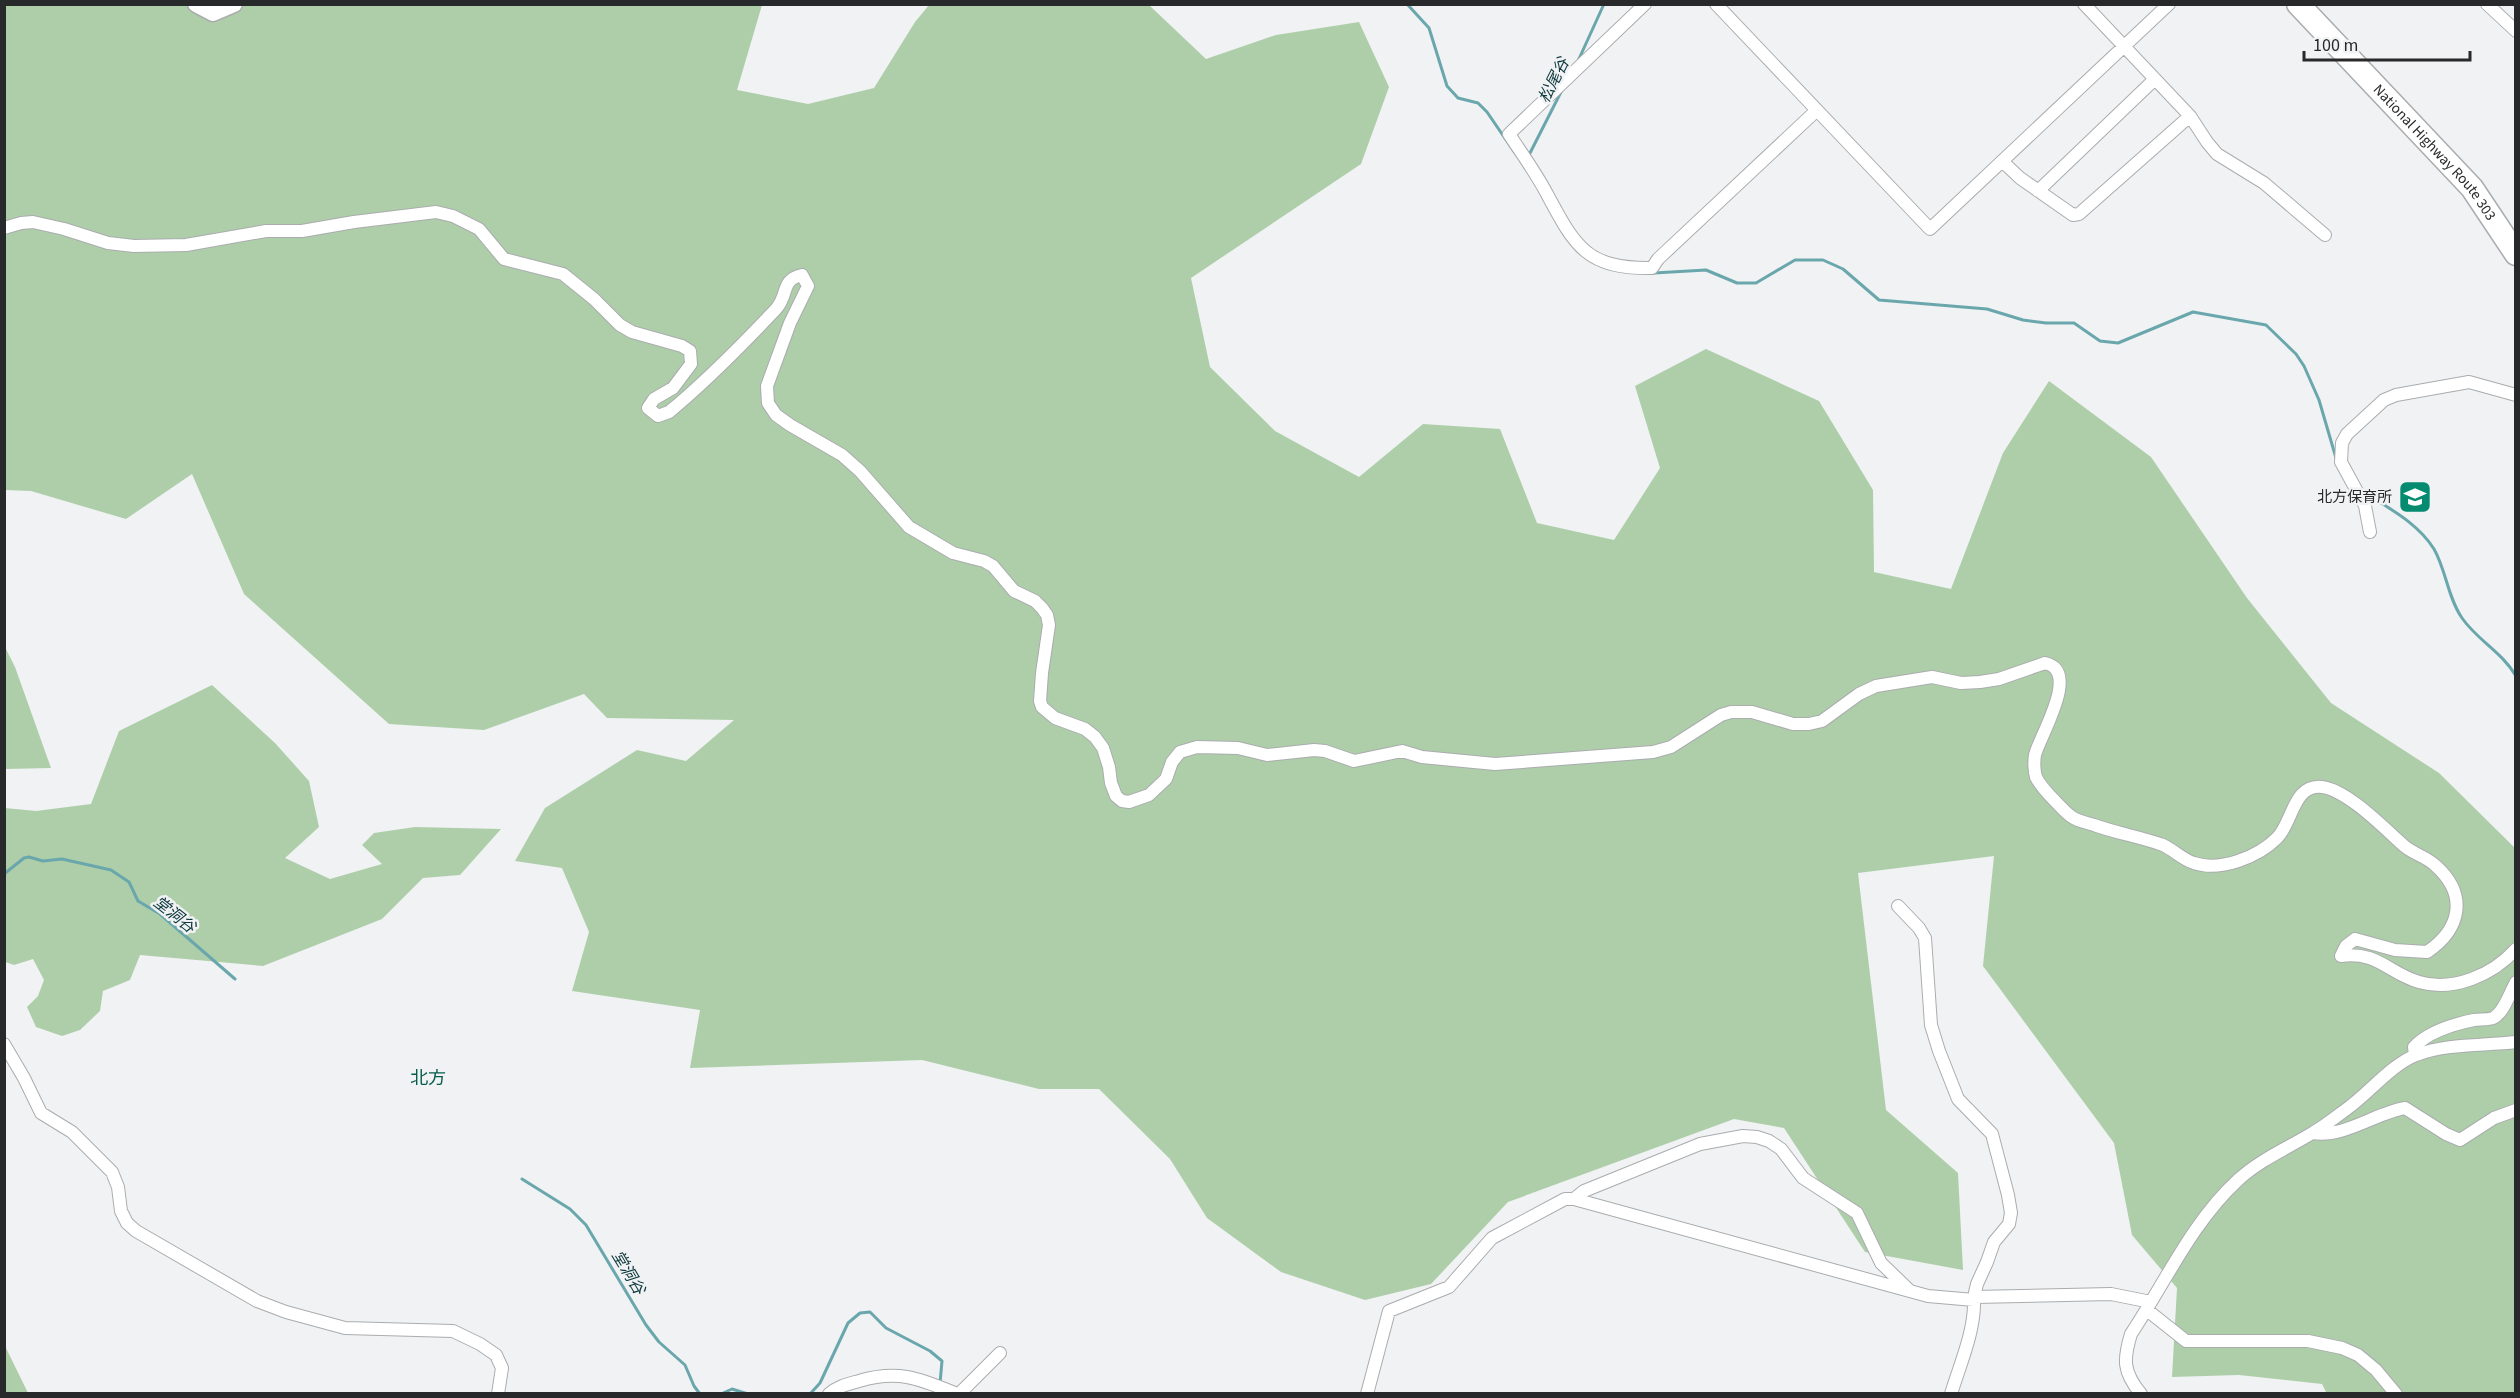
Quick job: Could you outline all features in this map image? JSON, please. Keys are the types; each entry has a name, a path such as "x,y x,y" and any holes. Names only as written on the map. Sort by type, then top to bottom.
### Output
{"highway":[{"name":"National Highway Route 303","path":"2298,4 2472,188 2516,254"}],"main road":[{"path":"196,4 213,13 234,4"}],"street":[{"path":"1645,4 1509,134 1546,192 1564,229 1584,251 1608,264 1627,268 1652,268 1658,259 1817,110"},
{"path":"1716,4 1930,229 2169,4"},
{"path":"2084,4 2190,116 2217,154 2264,183 2325,235"},
{"path":"2487,4 2516,31"},
{"path":"2038,191 2155,79"},
{"path":"2002,161 2038,191 2073,215 2079,214 2190,116"},
{"path":"4,228 33,222 108,243 165,246 198,244 266,231 318,229 436,212 453,216 479,229 504,259 563,274 594,299 620,325 632,332 682,345 690,351 691,364 673,388 654,399 648,408 658,416 669,412 727,361 779,305 786,285 792,277 802,275 808,286 790,323 767,386 768,403 776,415 790,425 842,455 860,471 909,527 953,553 984,561 993,566 1014,591 1035,601 1042,608 1047,615 1049,626 1042,673 1040,701 1042,707 1055,718 1085,729 1095,737 1103,748 1116,796 1122,801 1129,802 1149,795 1166,779 1172,762 1180,752 1197,747 1238,748 1267,755 1314,750 1325,751 1354,761 1364,761 1391,751 1402,751 1422,757 1495,764 1653,752 1671,747 1721,715 1731,712 1752,712 1793,724 1809,724 1822,721 1859,694 1876,686 1932,677 1961,683 1980,682 2000,679 2045,663 2052,664 2059,673 2060,683 2055,710 2034,758 2036,777 2047,793 2073,818 2164,846 2191,862 2204,866 2218,866 2255,853 2277,838 2297,799 2309,789 2323,787 2331,789 2366,811 2405,848 2437,866 2451,884 2458,906 2456,919 2448,933 2427,952 2395,950 2355,939 2346,946 2341,956 2361,954 2419,982 2462,984 2507,959 2516,949"},
{"path":"2370,532 2365,506 2341,462 2342,443 2346,434 2384,400 2396,395 2469,382 2516,395"},
{"path":"1898,906 1925,938 1931,1025 1936,1043 1958,1099 1992,1134 2011,1213 2009,1224 1994,1242 1977,1284 1972,1321 1951,1394"},
{"path":"2415,1056 2414,1047 2422,1039 2432,1034 2473,1020 2493,1018 2501,1011 2516,982"},
{"path":"2141,1394 2128,1378 2126,1351 2131,1334 2216,1203 2238,1180 2273,1153 2313,1133 2415,1056 2452,1045 2516,1042"},
{"path":"4,1044 41,1113 72,1132 112,1172 118,1187 121,1211 127,1223 136,1231 257,1300 286,1312 345,1328 453,1331 480,1344 496,1355 502,1368 498,1394"},
{"path":"2313,1133 2327,1135 2391,1110 2405,1108 2446,1134 2460,1140 2494,1118 2516,1110"},
{"path":"1574,1199 1584,1191 1700,1144 1743,1136 1757,1137 1781,1149 1803,1178 1857,1213 1881,1263 1906,1285 1909,1291"},
{"path":"1367,1394 1389,1311 1449,1287 1492,1238 1565,1199 1574,1199 1928,1296 1974,1298 2111,1294 2149,1306 2186,1341 2307,1341 2342,1348 2358,1354 2376,1370 2396,1394"},
{"path":"829,1394 837,1387 892,1374 913,1376 958,1394 1000,1353"}],"green space":[{"path":"5,5 762,5 737,90 808,104 874,88 915,22 929,5 1149,5 1206,59 1276,35 1359,22 1389,87 1361,164 1191,278 1210,367 1275,431 1359,477 1423,424 1500,429 1537,523 1614,540 1660,468 1635,386 1706,349 1819,401 1873,490 1874,572 1951,589 2003,453 2049,381 2151,457 2247,598 2331,703 2439,773 2515,848 2515,1393 2327,1394 2322,1384 2239,1375 2172,1377 2177,1288 2132,1235 2114,1143 1983,966 1994,856 1858,873 1886,1110 1958,1173 1963,1270 1865,1252 1784,1128 1734,1119 1508,1202 1431,1284 1365,1300 1281,1272 1207,1218 1170,1159 1099,1089 1039,1089 922,1060 690,1068 700,1010 572,991 589,932 562,868 515,861 545,808 637,750 686,761 734,720 607,718 584,694 484,730 389,724 244,594 192,474 126,519 31,491 5,490"},
{"path":"5,647 15,667 51,768 5,769"},
{"path":"212,685 275,743 309,781 319,827 285,858 330,879 382,864 362,845 374,833 415,827 501,829 460,875 423,878 382,919 263,966 140,955 130,980 103,991 100,1011 80,1030 62,1036 36,1027 27,1007 38,996 44,980 33,959 14,965 5,962 5,808 36,811 91,804 119,731"},
{"path":"5,1346 6,1348 28,1393 5,1393"}],"waterway":[{"path":"1407,4 1429,28 1447,86 1458,98 1478,103 1487,112 1515,153"},
{"name":"松尾谷","path":"1578,61 1604,4"},
{"name":"松尾谷","path":"1528,157 1562,90"},
{"path":"1654,273 1706,270 1737,283 1756,283 1795,260 1823,260 1843,269 1879,300 1987,309 2023,320 2074,323 2100,341 2118,343 2193,312 2266,325 2296,354 2304,366 2319,400 2336,458"},
{"path":"2362,491 2401,516 2427,539 2438,557 2453,602 2462,618 2504,660 2516,676"},
{"name":"堂洞谷","path":"4,874 24,858 29,857 43,861 62,859 111,870 129,882 138,901 160,914 235,979"},
{"name":"堂洞谷","path":"522,1179 570,1209 586,1225 646,1325 659,1342 685,1365 700,1394"},
{"path":"810,1394 820,1383 848,1323 860,1313 870,1312 886,1328 930,1351 942,1361 940,1383"},
{"path":"721,1394 732,1389 748,1394"}],"place":[{"name":"北方保育所","path":"2415,497"}],"district":[{"name":"北方","path":"428,1078"}]}
